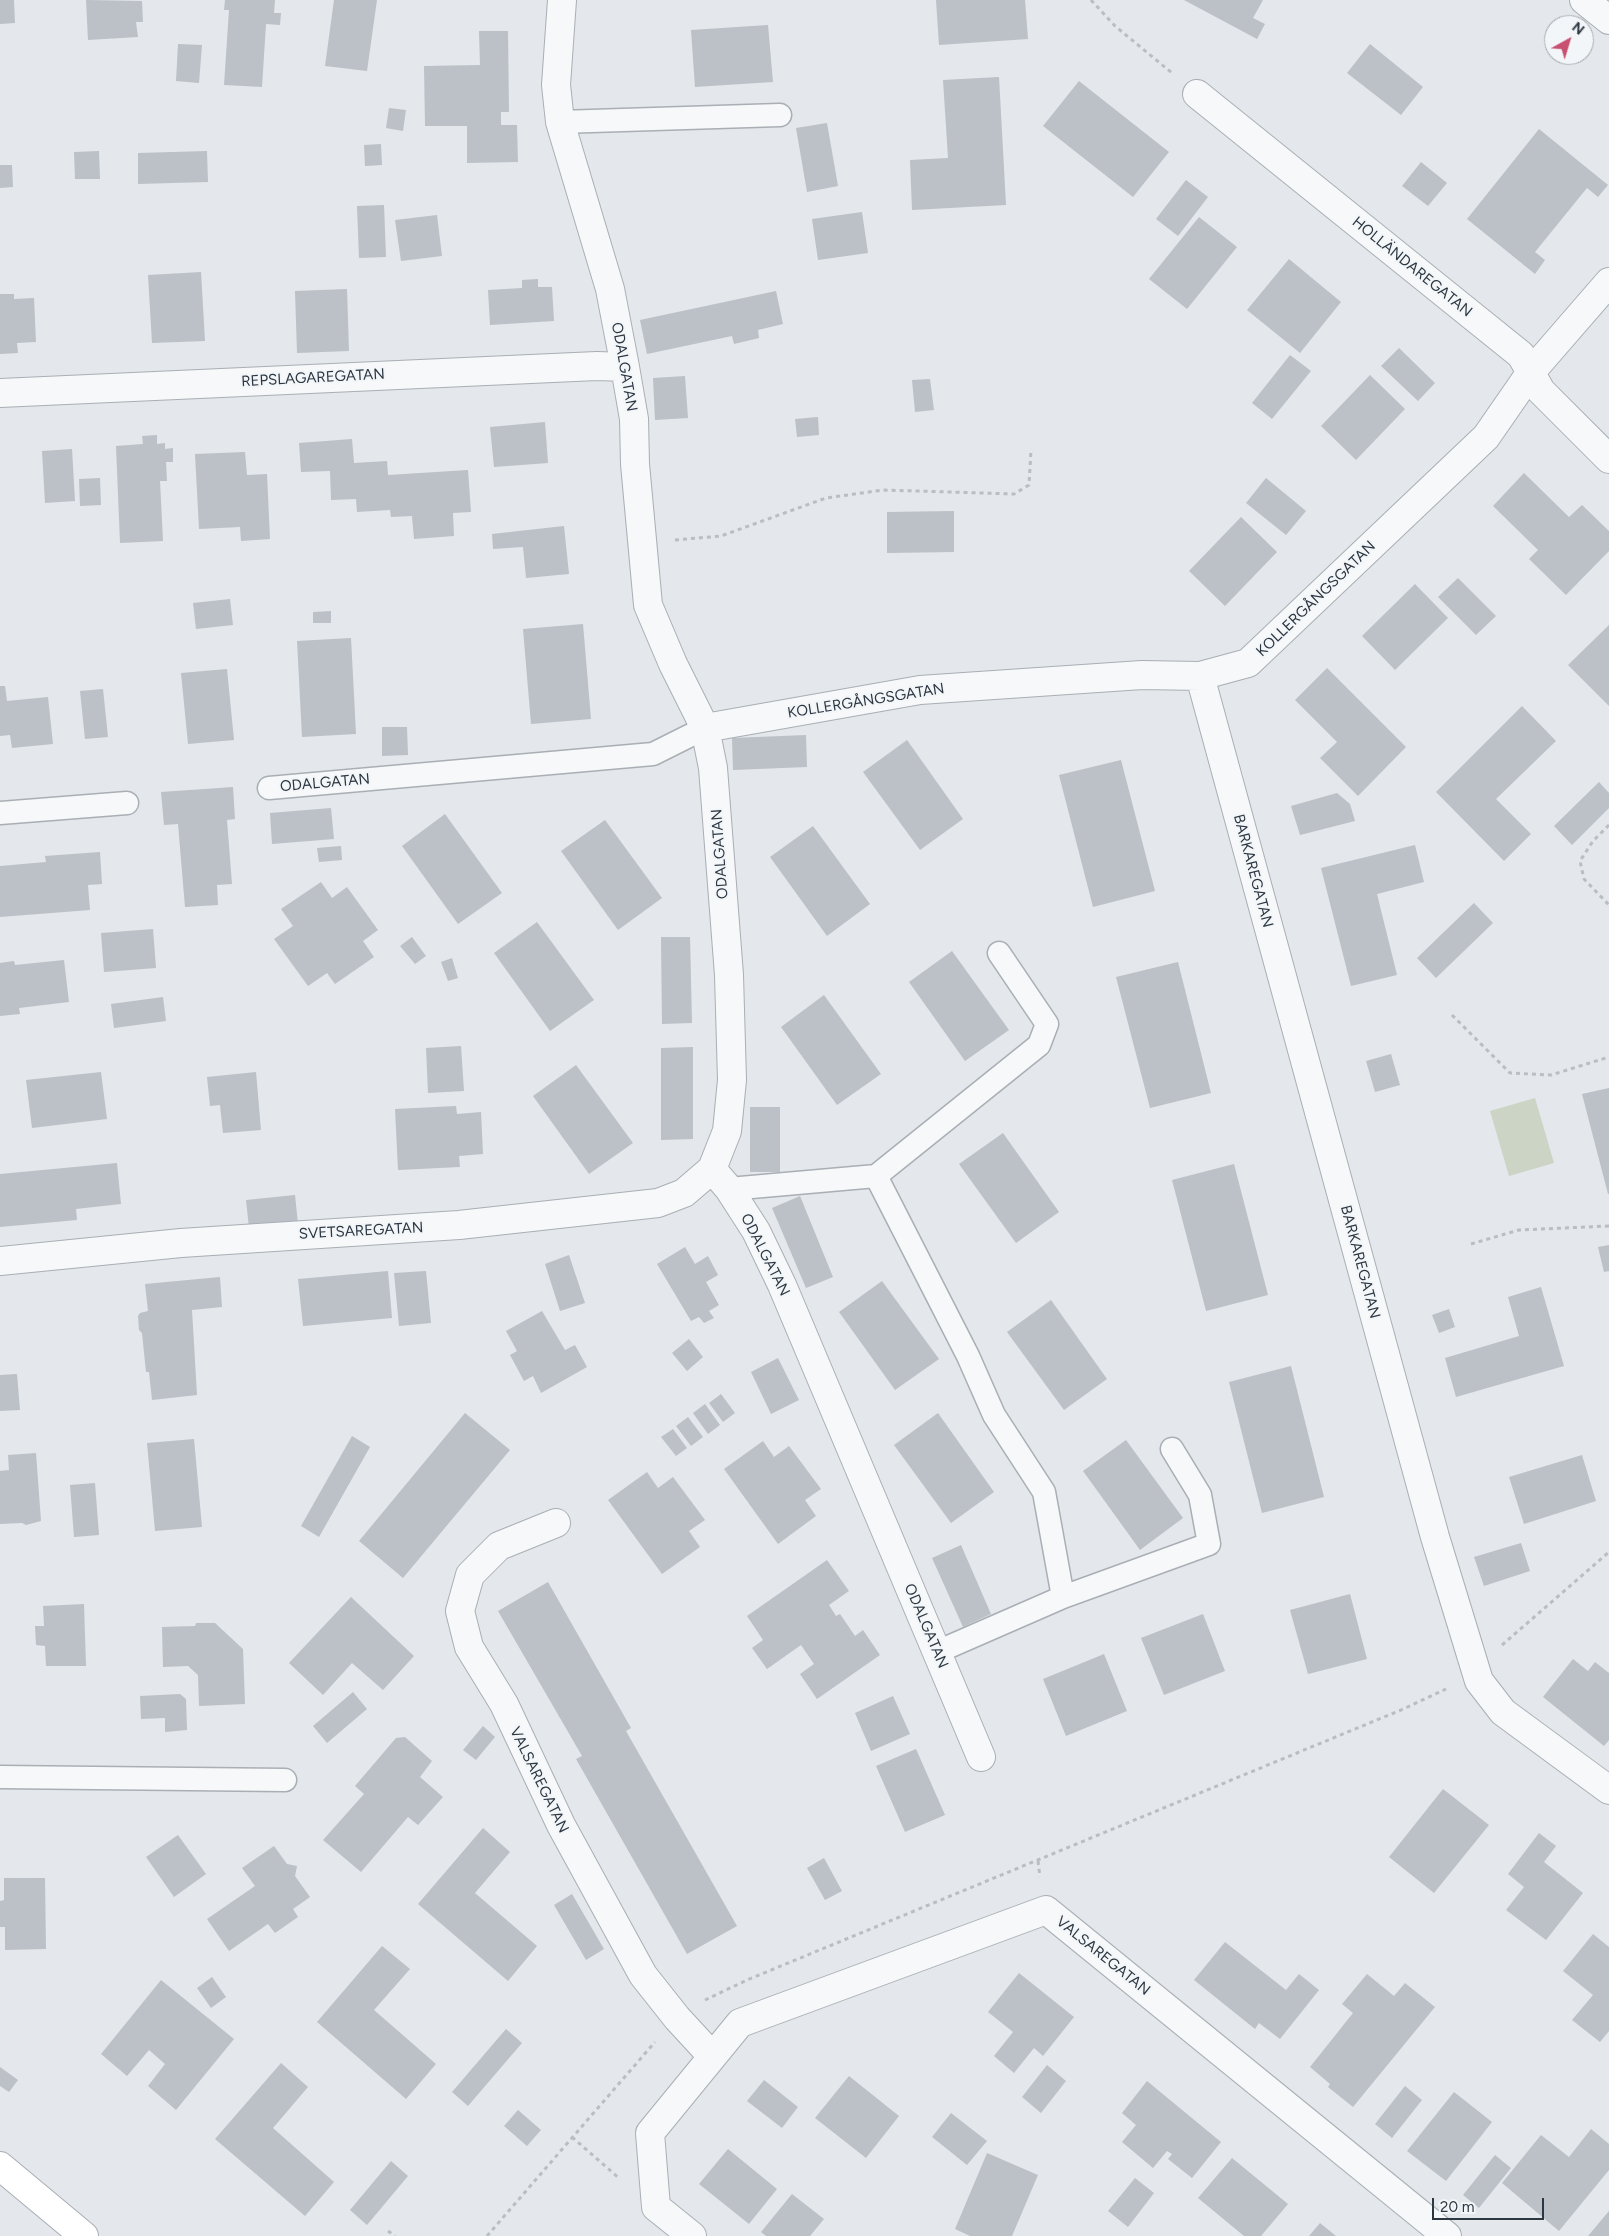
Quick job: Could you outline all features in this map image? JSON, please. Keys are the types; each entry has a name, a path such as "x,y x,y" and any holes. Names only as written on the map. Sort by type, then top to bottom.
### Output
{"main road":[{"path":"0,2166 84,2236"}],"street":[{"name":"ODALGATAN","path":"562,0 556,86 560,122 610,289 625,367 634,419 648,604 673,664 706,728 713,768 729,975 732,1080 727,1131 712,1168 729,1189 756,1231 782,1286 981,1757"},
{"path":"1584,0 1609,20"},
{"name":"HOLLÄNDAREGATAN","path":"1197,94 1521,355 1541,391 1609,459"},
{"name":"KOLLERGÅNGSGATAN","path":"706,728 920,690 1142,675 1200,676 1248,663 1486,437 1532,372 1609,282"},
{"name":"REPSLAGAREGATAN","path":"0,393 587,366 625,367"},
{"name":"BARKAREGATAN","path":"1200,676 1435,1537 1479,1681 1503,1712 1609,1790"},
{"name":"SVETSAREGATAN","path":"0,1261 181,1243 459,1225 658,1203 684,1192 712,1168"},
{"name":"VALSAREGATAN","path":"556,1523 499,1546 470,1575 460,1611 469,1647 504,1704 560,1826 643,1975 677,2018 712,2056"},
{"name":"VALSAREGATAN","path":"656,2207 650,2133 740,2023 1046,1910 1447,2236"},
{"path":"656,2207 692,2236"}],"lane":[{"path":"560,122 780,115"},
{"name":"ODALGATAN","path":"268,788 652,754 706,728"},
{"path":"0,813 128,803"},
{"path":"729,1189 876,1176 1039,1045 1047,1024 999,953"},
{"path":"876,1176 968,1356 994,1415 1044,1492 1063,1597"},
{"path":"937,1652 1063,1597 1210,1544 1200,1495 1172,1449"},
{"path":"0,1778 285,1780"}],"path":[{"path":"1091,0 1115,26 1197,94"},
{"path":"642,538 684,540 721,536 826,498 883,490 1014,494 1029,485 1031,450"},
{"path":"1609,825 1593,841 1580,862 1584,879 1609,905"},
{"path":"1452,1015 1510,1073 1551,1076 1609,1057"},
{"path":"1471,1244 1519,1230 1609,1226"},
{"path":"487,2236 677,2018 692,2006 747,1980 1401,1710 1445,1690 1462,1680 1609,1552"},
{"path":"572,2137 609,2170 656,2207"},
{"path":"388,2230 395,2236"}],"green space":[{"path":"1535,1098 1554,1163 1509,1176 1490,1111"}],"building":[{"path":"0,0 14,0 15,23 0,24"},
{"path":"86,0 142,1 143,22 136,22 138,37 88,40"},
{"path":"225,0 275,0 274,13 281,13 280,25 266,24 262,87 224,85 229,10 224,10"},
{"path":"334,0 377,0 367,71 325,66"},
{"path":"936,0 1025,0 1028,39 939,45"},
{"path":"1184,0 1263,0 1253,18 1265,24 1257,39"},
{"path":"768,25 773,82 695,87 691,30"},
{"path":"479,31 508,31 509,112 501,112 501,125 517,125 518,162 467,163 467,126 425,126 424,66 480,65"},
{"path":"178,44 202,45 199,83 176,81"},
{"path":"1370,44 1423,87 1401,115 1347,73"},
{"path":"999,77 1006,205 912,210 910,160 948,158 943,80"},
{"path":"1079,81 1169,152 1133,197 1043,126"},
{"path":"389,108 406,110 403,131 386,128"},
{"path":"827,123 838,186 807,192 796,128"},
{"path":"1539,129 1608,185 1598,197 1587,188 1535,252 1545,260 1535,274 1467,219"},
{"path":"381,144 382,165 365,166 364,145"},
{"path":"99,151 100,179 75,179 74,152"},
{"path":"207,151 208,182 138,184 138,153"},
{"path":"1421,162 1447,183 1428,206 1402,186"},
{"path":"0,165 12,165 13,187 0,188"},
{"path":"1186,180 1208,197 1178,236 1156,219"},
{"path":"384,205 386,257 359,258 357,206"},
{"path":"862,212 868,253 818,260 812,219"},
{"path":"437,215 442,256 401,261 395,220"},
{"path":"1199,217 1237,247 1187,309 1149,279"},
{"path":"1289,259 1341,302 1300,353 1247,310"},
{"path":"201,272 205,341 152,343 148,275"},
{"path":"538,279 538,287 552,287 554,321 490,325 488,290 522,288 522,280"},
{"path":"347,289 349,351 297,353 295,291"},
{"path":"776,291 783,324 758,330 759,338 734,344 732,336 647,354 640,320"},
{"path":"0,294 14,294 14,299 34,298 36,342 17,343 18,353 0,354"},
{"path":"1399,348 1435,383 1418,401 1381,366"},
{"path":"1290,355 1311,371 1272,419 1252,403"},
{"path":"1370,375 1405,409 1356,460 1321,426"},
{"path":"685,376 688,418 655,420 653,378"},
{"path":"930,379 934,410 915,412 912,380"},
{"path":"818,417 819,435 797,437 795,419"},
{"path":"545,422 548,463 494,467 490,427"},
{"path":"157,435 157,444 165,443 165,449 173,448 173,462 166,462 167,481 160,481 163,541 120,543 116,446 143,444 142,436"},
{"path":"352,439 354,463 387,461 388,475 468,470 471,512 453,513 454,536 414,539 412,516 391,517 390,510 357,512 356,499 331,500 330,471 301,472 299,443"},
{"path":"72,449 75,501 45,503 42,451"},
{"path":"245,452 247,475 267,474 270,539 241,541 240,527 199,529 195,454"},
{"path":"1524,473 1569,517 1582,505 1609,531 1609,551 1566,595 1529,559 1538,550 1493,506"},
{"path":"100,478 101,505 80,506 79,479"},
{"path":"1266,478 1306,511 1286,535 1246,503"},
{"path":"954,511 954,552 887,553 887,512"},
{"path":"1241,517 1277,552 1225,606 1189,571"},
{"path":"564,526 569,574 526,578 523,547 493,549 492,534"},
{"path":"1458,578 1496,616 1476,635 1438,597"},
{"path":"1415,584 1448,618 1395,670 1362,636"},
{"path":"230,599 233,625 196,629 193,603"},
{"path":"331,611 331,623 313,623 313,612"},
{"path":"583,624 591,719 531,724 523,629"},
{"path":"1609,625 1609,706 1568,665"},
{"path":"351,638 356,734 302,737 297,641"},
{"path":"1327,668 1406,747 1358,796 1320,758 1337,742 1295,700"},
{"path":"227,669 234,740 188,744 181,673"},
{"path":"0,686 5,686 7,701 48,697 53,744 12,748 10,735 0,736"},
{"path":"103,689 108,737 85,739 80,691"},
{"path":"1522,706 1556,741 1496,799 1531,834 1504,861 1436,792"},
{"path":"382,727 407,727 408,755 382,756"},
{"path":"806,735 807,767 733,770 732,738"},
{"path":"907,740 963,819 920,850 863,772"},
{"path":"1121,760 1155,891 1093,907 1059,775"},
{"path":"1599,782 1609,793 1609,808 1572,845 1554,826"},
{"path":"233,787 235,819 227,820 232,884 217,885 218,905 185,907 178,824 164,825 161,792"},
{"path":"1337,793 1350,804 1355,821 1300,835 1291,806"},
{"path":"331,808 334,839 272,844 270,813"},
{"path":"445,814 502,893 458,924 402,846"},
{"path":"605,820 662,898 618,930 561,851"},
{"path":"813,826 870,904 827,936 770,857"},
{"path":"1415,845 1424,882 1377,894 1397,975 1351,986 1321,868"},
{"path":"341,846 342,860 319,862 317,848"},
{"path":"100,852 102,884 88,885 90,910 0,917 0,866 46,862 45,856"},
{"path":"321,882 332,898 347,887 378,930 363,941 374,957 335,984 327,973 308,986 274,939 293,926 281,909"},
{"path":"1474,903 1493,923 1436,978 1417,958"},
{"path":"537,922 594,1000 550,1031 494,953"},
{"path":"153,929 156,968 104,972 101,933"},
{"path":"412,937 426,956 415,964 400,946"},
{"path":"661,937 690,937 692,1023 662,1024"},
{"path":"952,951 1009,1030 965,1061 909,982"},
{"path":"452,958 458,978 448,981 441,962"},
{"path":"64,960 69,1002 19,1008 20,1014 0,1016 0,963 14,961 15,965"},
{"path":"1178,962 1211,1093 1150,1108 1116,977"},
{"path":"824,995 881,1074 837,1105 781,1027"},
{"path":"163,997 166,1021 114,1028 111,1004"},
{"path":"461,1046 464,1091 428,1093 426,1048"},
{"path":"693,1047 693,1139 661,1140 661,1048"},
{"path":"1391,1054 1400,1085 1375,1092 1366,1061"},
{"path":"576,1065 633,1143 589,1174 533,1096"},
{"path":"101,1072 107,1119 32,1128 26,1080"},
{"path":"256,1072 261,1130 223,1133 220,1105 210,1106 207,1077"},
{"path":"1609,1088 1609,1194 1608,1194 1582,1094"},
{"path":"456,1106 457,1114 481,1112 483,1154 459,1156 460,1167 398,1170 395,1109"},
{"path":"750,1107 780,1107 780,1172 750,1172"},
{"path":"1003,1133 1059,1212 1016,1243 959,1164"},
{"path":"117,1163 121,1204 76,1209 77,1220 0,1227 0,1174"},
{"path":"1234,1164 1268,1295 1206,1311 1172,1180"},
{"path":"295,1195 298,1224 249,1228 246,1200"},
{"path":"800,1196 833,1277 806,1288 772,1208"},
{"path":"1609,1245 1609,1271 1604,1272 1598,1247"},
{"path":"685,1247 695,1264 708,1256 718,1275 706,1282 719,1305 709,1311 714,1318 704,1323 699,1317 691,1321 657,1264"},
{"path":"569,1255 585,1303 560,1311 545,1264"},
{"path":"388,1271 392,1318 303,1326 298,1279"},
{"path":"426,1271 431,1323 399,1326 394,1273"},
{"path":"220,1277 222,1307 192,1310 197,1395 152,1400 149,1372 146,1372 142,1333 139,1330 138,1316 140,1313 148,1311 145,1284"},
{"path":"882,1281 939,1359 895,1390 839,1312"},
{"path":"1541,1287 1564,1366 1456,1397 1445,1358 1519,1336 1508,1297"},
{"path":"1051,1300 1107,1379 1064,1410 1007,1332"},
{"path":"1449,1309 1455,1327 1439,1333 1432,1315"},
{"path":"542,1311 565,1350 575,1345 587,1367 541,1393 533,1376 524,1381 510,1355 517,1351 506,1331"},
{"path":"689,1339 703,1357 687,1371 672,1353"},
{"path":"778,1358 799,1400 771,1414 751,1372"},
{"path":"1291,1366 1324,1497 1262,1513 1229,1382"},
{"path":"17,1374 20,1410 0,1411 0,1375"},
{"path":"721,1394 735,1413 723,1422 709,1403"},
{"path":"705,1404 720,1425 708,1434 693,1413"},
{"path":"465,1413 510,1450 403,1578 359,1541"},
{"path":"938,1413 994,1492 951,1523 894,1445"},
{"path":"688,1417 703,1437 691,1446 676,1426"},
{"path":"673,1429 687,1448 676,1456 661,1437"},
{"path":"352,1436 370,1447 319,1537 301,1526"},
{"path":"194,1439 202,1527 155,1531 147,1443"},
{"path":"1126,1440 1183,1518 1140,1550 1083,1471"},
{"path":"763,1441 774,1457 789,1446 821,1489 805,1500 816,1516 778,1544 724,1469"},
{"path":"36,1453 41,1521 26,1525 22,1523 0,1524 0,1471 9,1470 8,1455"},
{"path":"1582,1455 1596,1501 1524,1524 1509,1477"},
{"path":"647,1472 658,1488 673,1477 705,1520 689,1531 700,1547 662,1574 608,1500"},
{"path":"95,1483 99,1535 74,1537 70,1485"},
{"path":"1521,1543 1530,1571 1484,1586 1474,1557"},
{"path":"961,1545 991,1614 963,1627 932,1558"},
{"path":"827,1560 849,1591 829,1605 836,1616 840,1614 855,1636 863,1630 880,1655 817,1699 800,1674 814,1664 801,1645 767,1669 752,1648 763,1640 747,1616"},
{"path":"548,1582 631,1728 626,1731 737,1926 687,1954 576,1759 582,1756 498,1611"},
{"path":"1350,1594 1367,1659 1308,1674 1290,1610"},
{"path":"351,1597 414,1656 383,1690 352,1663 323,1695 289,1663"},
{"path":"84,1604 86,1666 46,1666 45,1646 36,1645 35,1626 44,1626 43,1606"},
{"path":"1203,1614 1225,1671 1164,1695 1141,1638"},
{"path":"196,1623 215,1623 243,1649 245,1704 199,1706 198,1675 188,1666 163,1667 162,1627 195,1626"},
{"path":"1104,1654 1127,1711 1066,1736 1043,1679"},
{"path":"1573,1659 1588,1671 1595,1662 1609,1673 1609,1740 1604,1746 1543,1697"},
{"path":"353,1692 367,1709 327,1743 313,1726"},
{"path":"180,1694 186,1699 187,1730 165,1732 165,1718 141,1719 140,1696"},
{"path":"893,1696 910,1734 871,1751 855,1713"},
{"path":"483,1726 495,1737 476,1760 463,1750"},
{"path":"405,1737 432,1761 420,1777 443,1797 418,1825 408,1817 361,1872 323,1840 364,1794 355,1786 396,1738"},
{"path":"916,1749 945,1815 905,1832 876,1766"},
{"path":"1443,1789 1489,1825 1434,1893 1389,1857"},
{"path":"483,1828 510,1852 475,1893 537,1946 508,1981 418,1904"},
{"path":"1539,1833 1556,1846 1544,1862 1583,1893 1546,1940 1506,1910 1524,1887 1508,1874"},
{"path":"178,1835 206,1874 174,1897 146,1857"},
{"path":"274,1846 287,1864 297,1866 295,1876 310,1897 293,1909 298,1917 275,1933 268,1924 229,1951 207,1919 255,1886 242,1868"},
{"path":"824,1858 842,1891 825,1900 807,1868"},
{"path":"4,1878 45,1878 46,1949 5,1950 5,1927 0,1927 0,1901 4,1900"},
{"path":"572,1894 604,1949 586,1960 554,1905"},
{"path":"1593,1934 1609,1947 1609,2031 1600,2042 1572,2020 1593,1995 1563,1971"},
{"path":"1225,1942 1286,1990 1299,1974 1319,1990 1280,2039 1259,2023 1255,2029 1194,1980"},
{"path":"382,1946 410,1969 374,2010 436,2064 406,2099 317,2022"},
{"path":"1019,1973 1074,2017 1043,2056 1034,2048 1014,2073 994,2056 1013,2032 988,2012"},
{"path":"1367,1974 1394,1996 1405,1983 1435,2007 1353,2107 1328,2087 1330,2084 1310,2067 1353,2013 1342,2004"},
{"path":"212,1977 226,1997 211,2008 197,1988"},
{"path":"161,1980 234,2039 176,2110 148,2086 165,2064 149,2050 127,2076 101,2054"},
{"path":"506,2029 522,2043 468,2106 452,2092"},
{"path":"281,2063 308,2087 273,2128 334,2182 305,2216 215,2139"},
{"path":"1047,2065 1066,2081 1041,2113 1022,2097"},
{"path":"0,2067 18,2080 9,2092 0,2086"},
{"path":"849,2076 899,2116 866,2158 815,2118"},
{"path":"764,2080 798,2107 782,2128 747,2101"},
{"path":"1147,2081 1221,2142 1192,2178 1168,2159 1172,2154 1167,2151 1153,2168 1122,2142 1136,2125 1122,2113"},
{"path":"1405,2086 1422,2100 1392,2138 1375,2124"},
{"path":"1454,2092 1492,2122 1446,2181 1407,2151"},
{"path":"518,2110 541,2130 527,2146 504,2126"},
{"path":"951,2113 987,2141 967,2165 932,2137"},
{"path":"1591,2129 1609,2144 1609,2170 1559,2231 1502,2183 1541,2135 1569,2157"},
{"path":"728,2149 777,2189 749,2224 699,2184"},
{"path":"987,2153 1038,2175 1012,2236 970,2236 955,2229"},
{"path":"1495,2155 1511,2168 1479,2208 1463,2195"},
{"path":"1232,2158 1288,2204 1261,2236 1244,2236 1198,2198"},
{"path":"391,2161 408,2176 367,2225 350,2210"},
{"path":"1135,2178 1154,2193 1128,2227 1108,2211"},
{"path":"792,2194 824,2219 810,2236 766,2236 761,2232"},
{"path":"1609,2211 1609,2236 1588,2236"},
{"path":"1320,2223 1336,2236 1309,2236"}]}
